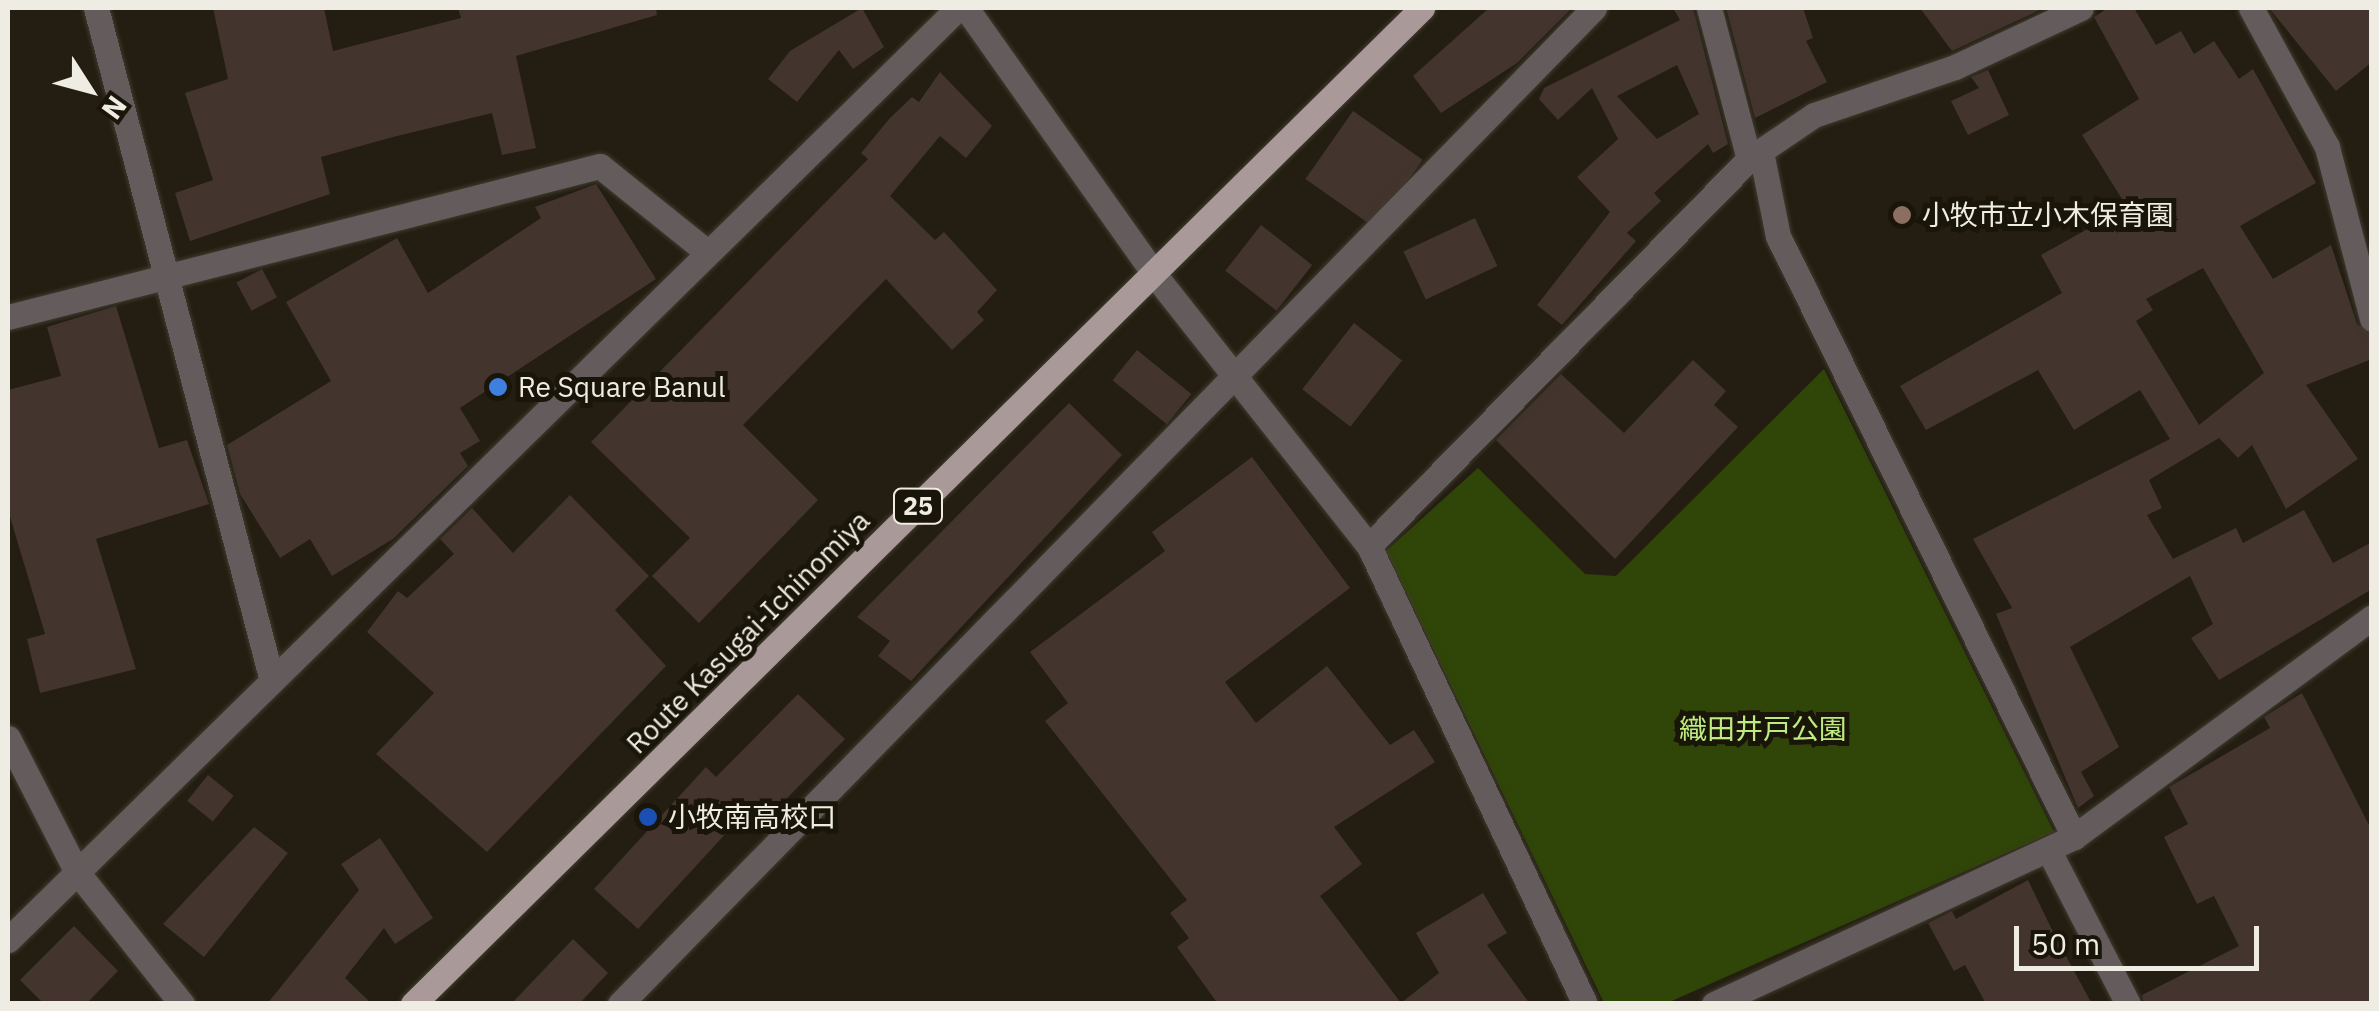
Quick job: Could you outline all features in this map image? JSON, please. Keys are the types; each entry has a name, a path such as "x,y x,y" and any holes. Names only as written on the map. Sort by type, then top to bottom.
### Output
{"main road":[{"name":"Route Kasugai-Ichinomiya","path":"413,1004 1422,8"}],"street":[{"path":"96,8 162,276 271,677"},
{"path":"8,940 271,677 958,8"},
{"path":"966,8 1154,274 1368,546 1585,1004"},
{"path":"624,1002 1594,8"},
{"path":"1710,8 1778,236 2074,837"},
{"path":"1368,546 1755,156 1814,115 1955,66 2081,8"},
{"path":"2251,8 2327,147 2372,320"},
{"path":"8,317 600,166 707,252"},
{"path":"1714,1004 2074,837 2372,618"},
{"path":"8,738 77,872 182,1004"},
{"path":"2050,850 2128,1004"}],"green space":[{"name":"織田井戸公園","path":"1824,369 2054,832 1667,1003 1604,1003 1386,551 1478,468 1585,574 1616,576"}],"building":[{"path":"213,8 324,8 333,51 461,18 458,8 656,8 657,15 516,56 536,148 502,155 492,113 393,137 321,157 330,194 190,241 175,193 213,180 185,93 228,79"},
{"path":"862,8 884,47 853,69 839,50 797,102 768,79 790,51"},
{"path":"1489,8 1572,8 1517,63 1441,113 1413,76"},
{"path":"1673,8 1693,8 1728,144 1713,153 1708,144 1654,193 1661,201 1627,233 1636,241 1562,325 1537,305 1610,212 1577,177 1618,139 1592,88 1558,120 1539,99 1544,88 1680,20","holes":["1677,65 1699,114 1657,139 1617,96"]},
{"path":"1726,8 1803,8 1813,38 1806,41 1827,82 1755,118"},
{"path":"1920,8 2044,8 1952,51"},
{"path":"2108,8 2134,8 2156,45 2181,31 2194,54 2214,41 2239,79 2253,69 2316,183 2240,226 2273,279 2331,245 2357,324 2372,335 2372,359 2306,385 2358,459 2286,509 2252,445 2238,458 2219,438 2149,480 2162,508 2147,515 2173,559 2236,528 2243,543 2304,510 2333,563 2372,542 2372,589 2219,680 2191,638 2213,624 2190,576 2070,647 2119,747 2081,772 2094,796 2078,808 1996,614 2012,608 1973,539 2170,439 2140,390 2074,430 2038,370 1926,430 1900,386 2062,293 2041,255 2127,207 2082,135 2139,99 2094,17","holes":["2203,268 2264,373 2199,425 2136,321 2153,310 2146,299"]},
{"path":"2269,8 2372,8 2372,62 2336,91"},
{"path":"1988,70 2009,115 1968,135 1951,101 1979,88 1971,77"},
{"path":"940,72 992,126 966,158 940,136 890,196 935,240 944,232 997,290 977,312 984,320 952,350 886,279 743,425 818,500 699,623 652,576 690,538 591,442 868,159 861,153 912,97 919,102"},
{"path":"1353,111 1423,160 1375,228 1305,179"},
{"path":"596,184 656,279 460,408 480,441 460,453 468,466 393,539 332,576 310,539 280,558 240,494 227,445 331,381 286,302 397,238 428,293 541,218 535,207"},
{"path":"1475,218 1497,266 1426,299 1403,251"},
{"path":"1261,225 1312,265 1277,311 1225,271"},
{"path":"262,269 277,297 251,311 236,283"},
{"path":"116,306 159,448 187,440 209,504 96,539 136,669 40,693 27,639 45,634 8,510 8,390 61,376 47,327"},
{"path":"1354,323 1402,361 1350,427 1302,389"},
{"path":"1137,350 1191,394 1167,424 1112,380"},
{"path":"1693,360 1726,391 1714,405 1738,427 1615,559 1496,440 1561,374 1624,433"},
{"path":"1069,403 1122,455 911,681 878,656 890,641 857,617"},
{"path":"1252,457 1350,588 1225,682 1256,723 1327,666 1390,745 1414,730 1435,762 1334,827 1362,864 1320,896 1401,1003 1439,973 1416,933 1483,893 1507,933 1487,945 1530,1004 1218,1004 1177,947 1189,938 1170,913 1187,900 1045,721 1068,703 1030,652 1165,551 1152,532"},
{"path":"570,495 649,576 615,610 666,666 487,852 376,754 434,693 367,632 398,591 407,598 454,554 440,539 472,508 513,553"},
{"path":"2302,693 2372,831 2372,1004 2144,1004 2142,995 2239,946 2214,896 2197,904 2164,837 2188,824 2169,787 2270,728 2264,717"},
{"path":"798,694 845,739 755,831 741,817 638,929 594,889 706,767 716,777"},
{"path":"208,775 234,796 213,821 187,801"},
{"path":"254,827 288,853 204,957 163,924"},
{"path":"380,838 433,918 395,944 384,928 345,978 372,1004 267,1004 359,890 341,864"},
{"path":"2028,880 2092,1004 1986,1004 1965,965 1954,971 1928,923 1952,911 1956,919"},
{"path":"74,926 118,971 86,1004 44,1004 20,980"},
{"path":"573,939 608,973 579,1004 511,1004"}],"place":[{"name":"小牧市立小木保育園","path":"1902,215"},
{"name":"Re Square Banul","path":"498,387"},
{"name":"小牧南高校口","path":"648,817"}]}
